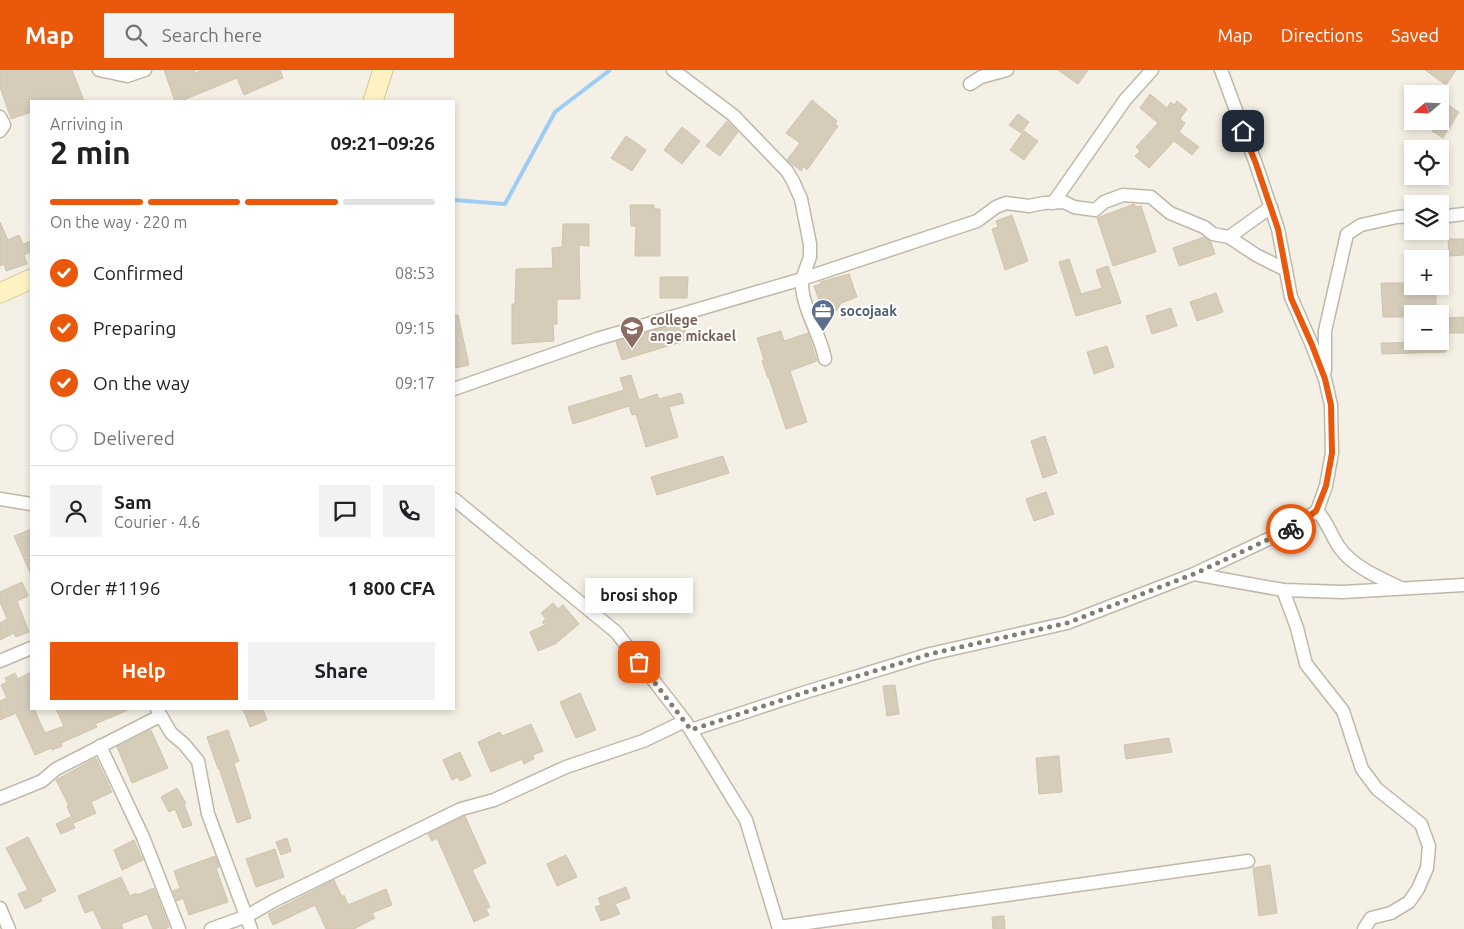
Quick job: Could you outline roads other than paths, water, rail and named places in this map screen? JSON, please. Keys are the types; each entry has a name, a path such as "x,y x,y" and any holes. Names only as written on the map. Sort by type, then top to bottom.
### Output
{"main road":[{"path":"373,100 383,70"},
{"path":"0,293 30,279"}],"street":[{"path":"99,70 127,76 145,70"},
{"path":"673,70 733,115 787,171 793,181 801,199 810,244 810,257 802,279 802,286 811,321 823,348 825,359"},
{"path":"970,84 981,78 1007,70"},
{"path":"1053,203 1125,100 1152,70"},
{"path":"211,929 247,916 275,900 461,810 494,800 566,767 688,726 930,654 1067,623 1194,574 1292,528 1316,511 1326,486 1332,453 1331,405 1325,379 1291,298 1278,229 1222,71"},
{"path":"0,117 4,125 0,131"},
{"path":"455,388 597,340 802,279 977,221 1001,204 1006,203 1029,206 1064,202 1074,207 1095,210 1104,202 1124,195 1151,197 1170,213 1204,227 1214,234 1229,237 1256,255 1286,270"},
{"path":"1229,237 1271,207"},
{"path":"1449,216 1464,214"},
{"path":"1325,379 1325,331 1347,234 1361,225 1404,216"},
{"path":"0,499 30,504"},
{"path":"455,500 616,632 688,726 746,820 779,928 1248,861"},
{"path":"1316,511 1323,516 1340,549 1358,564 1401,588"},
{"path":"1194,574 1283,590 1343,592 1464,585"},
{"path":"1283,590 1297,628 1306,664 1343,711 1362,769 1377,789 1421,824 1429,846 1427,868 1418,889 1409,902 1391,913 1371,918 1364,929"},
{"path":"0,661 30,648"},
{"path":"0,798 42,781 56,769 159,712 171,732 198,761 208,814 251,929"},
{"path":"100,746 143,837 179,929"},
{"path":"0,908 9,929"}],"waterway":[{"path":"455,200 505,204 555,112 610,70"}],"place":[{"name":"socojaak","path":"823,332"},
{"name":"college ange mickael","path":"632,349"},
{"name":"brosi shop","path":"639,662"}]}
